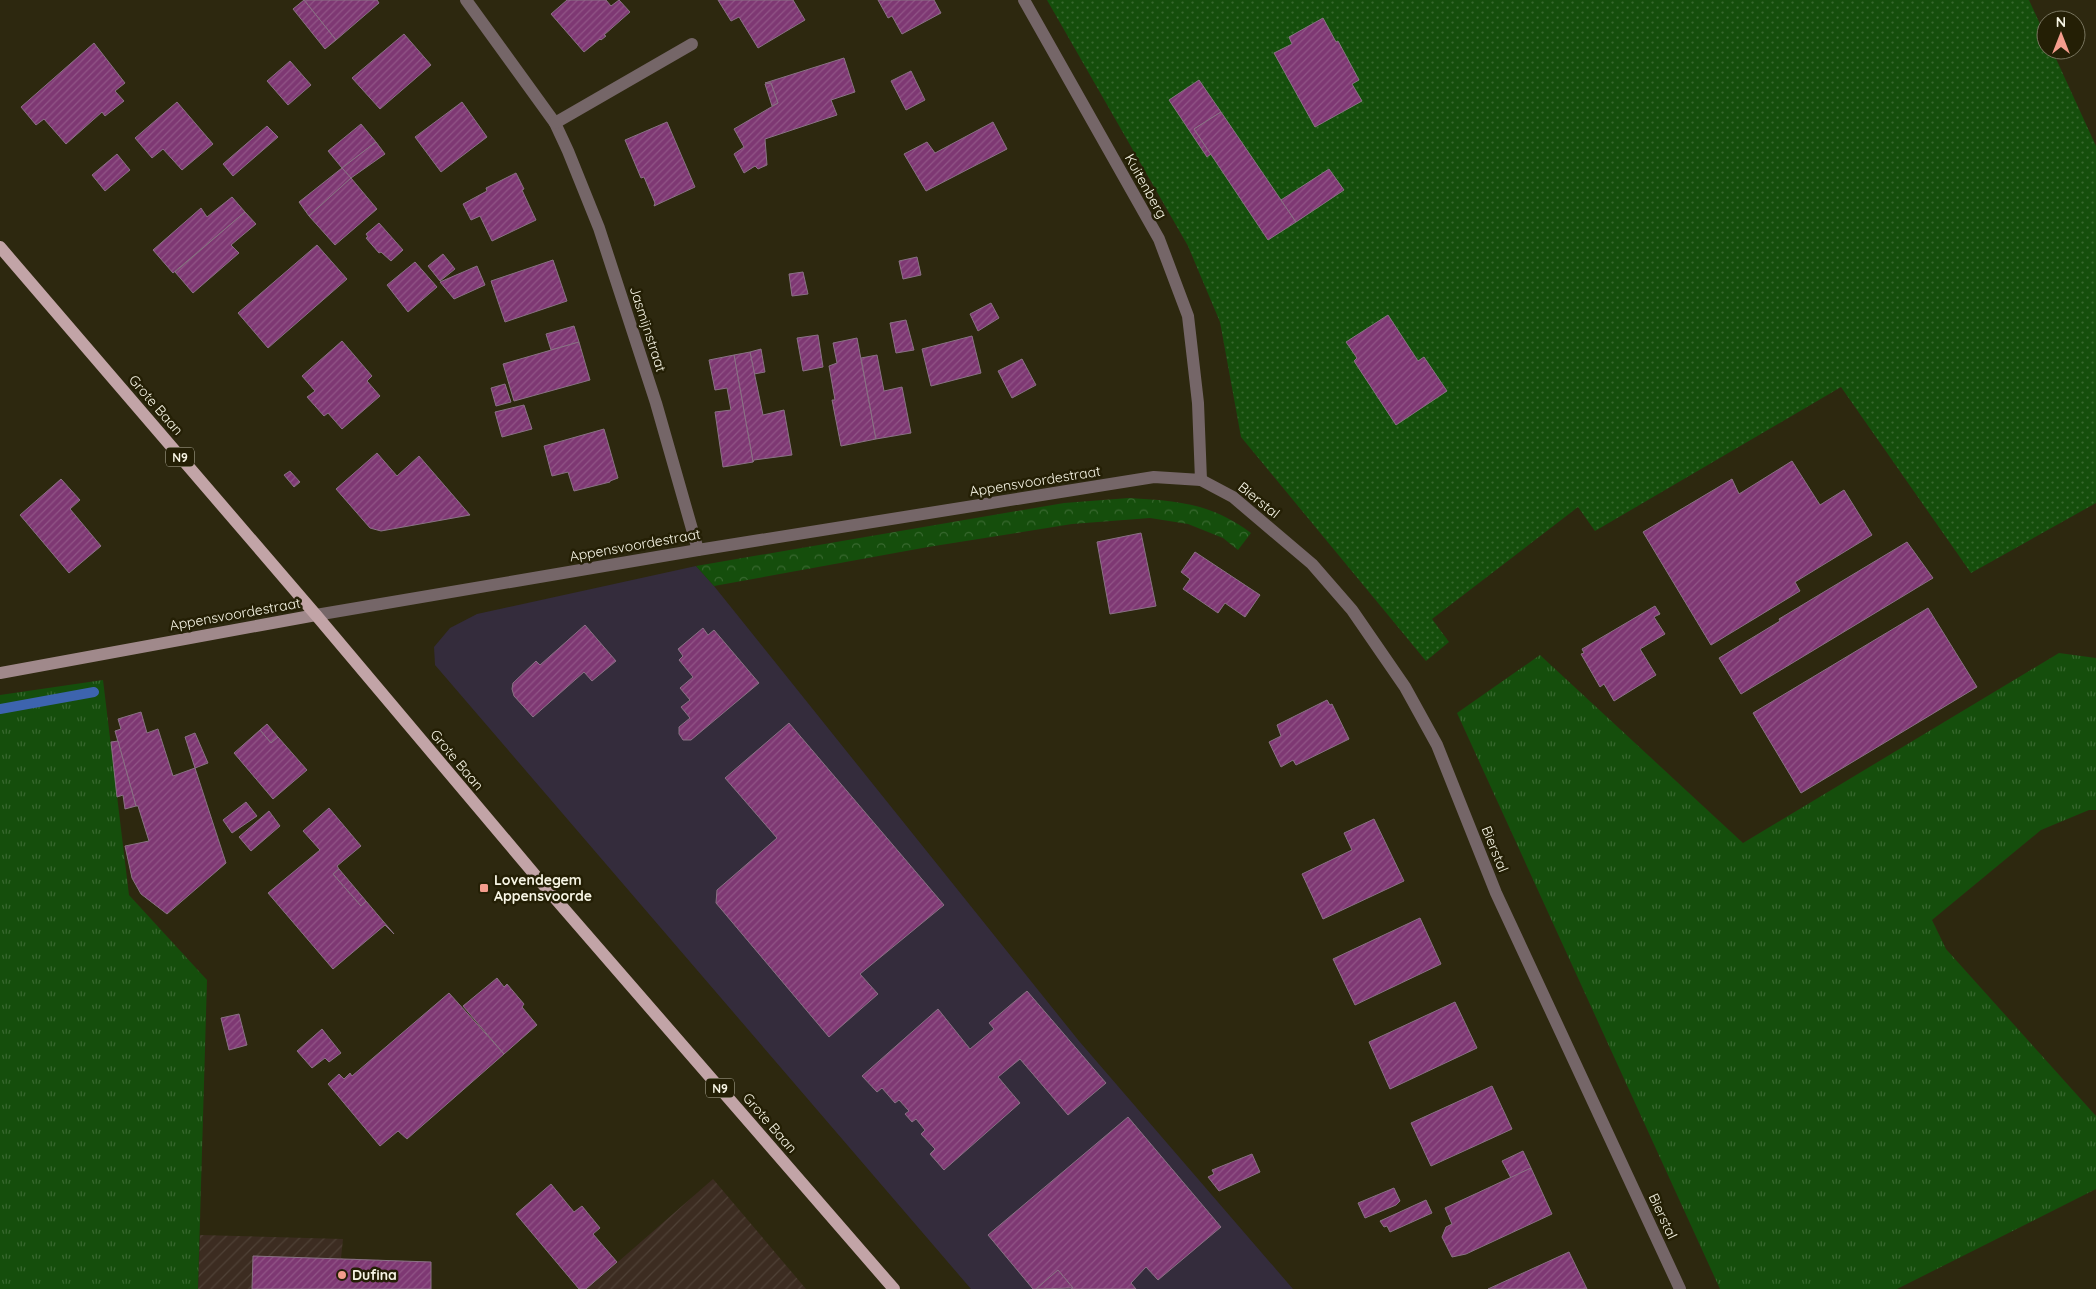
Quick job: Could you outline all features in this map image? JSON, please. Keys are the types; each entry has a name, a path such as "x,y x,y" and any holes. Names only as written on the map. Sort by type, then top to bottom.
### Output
{"main road":[{"name":"Grote Baan","path":"0,247 316,615 546,888 894,1289"}],"street":[{"name":"Jasmijnstraat","path":"466,0 555,123 599,228 656,404 698,550"},
{"name":"Kuitenberg","path":"1024,0 1159,239 1188,316 1198,404 1201,480"},
{"path":"555,123 692,44"},
{"name":"Appensvoordestraat","path":"0,673 316,615 698,550 1154,477 1201,480"},
{"name":"Bierstal","path":"1201,480 1233,496 1312,564 1352,610 1405,687 1437,745 1496,893 1680,1289"}],"shaded area":[{"path":"696,566 1079,1041 1293,1289 971,1289 435,665 434,647 450,628 477,614"},
{"path":"713,1179 806,1289 587,1289"},
{"path":"200,1235 343,1239 341,1258 431,1262 431,1289 198,1289"}],"green space":[{"path":"1047,0 2029,0 2036,15 2036,60 2057,60 2096,146 2096,503 1971,573 1841,387 1595,531 1578,507 1432,619 1449,642 1426,661 1241,437 1220,322 1188,246"},
{"path":"1129,498 1193,505 1222,515 1251,533 1238,550 1223,538 1188,524 1150,518 1072,524 928,547 714,586 696,566 1064,503"},
{"path":"2059,653 2096,658 2096,810 2089,810 2041,830 1932,920 1946,949 2096,1116 2096,1189 1897,1289 1720,1289 1457,713 1540,655 1743,843"},
{"path":"103,680 129,895 207,980 198,1289 0,1289 0,695"}],"building":[{"path":"304,0 377,0 379,3 336,40"},
{"path":"304,0 336,40 325,49 293,9"},
{"path":"567,0 606,0 611,6 619,0 630,12 604,35 606,36 584,52 551,14"},
{"path":"718,0 793,0 805,20 758,48 739,17 731,21"},
{"path":"878,0 934,0 941,13 902,34 892,16 888,18"},
{"path":"1323,18 1359,80 1352,84 1362,101 1315,127 1274,53 1292,44 1289,37"},
{"path":"404,34 431,65 380,109 352,78"},
{"path":"94,43 125,83 115,91 124,101 105,116 102,112 66,144 44,119 36,125 21,107"},
{"path":"844,58 855,92 831,100 837,115 765,139 767,165 758,169 755,166 744,173 734,154 744,147 734,129 778,103 771,83 765,83"},
{"path":"290,61 311,85 288,105 267,81"},
{"path":"911,71 925,100 906,110 891,81"},
{"path":"1199,80 1221,112 1194,129 1211,154 1207,157 1169,100"},
{"path":"771,83 778,103 772,106 765,84"},
{"path":"177,102 213,144 182,170 163,149 152,158 135,138"},
{"path":"462,102 487,137 441,172 415,137"},
{"path":"1221,112 1296,222 1268,240 1194,129"},
{"path":"667,122 695,187 654,206 655,203 644,177 641,178 625,140"},
{"path":"993,122 1007,149 926,191 904,154 927,142 935,153"},
{"path":"361,124 376,142 342,168 328,151"},
{"path":"267,126 278,137 233,176 223,164"},
{"path":"376,142 385,154 351,178 342,168"},
{"path":"117,154 130,170 105,191 92,175"},
{"path":"342,168 351,178 309,216 299,202"},
{"path":"1329,169 1344,190 1296,222 1281,200"},
{"path":"516,173 536,220 492,241 480,216 471,220 463,204 487,191 486,188"},
{"path":"351,178 377,209 335,245 309,216"},
{"path":"232,197 245,212 173,273 153,250 201,208 207,217"},
{"path":"245,212 256,224 231,245 239,253 193,293 175,272"},
{"path":"379,223 403,250 391,261 381,252 379,253 366,238 368,237 366,234"},
{"path":"317,245 347,279 268,348 238,313"},
{"path":"443,254 455,269 440,281 428,266"},
{"path":"917,257 921,275 903,279 899,261"},
{"path":"553,260 567,301 505,322 491,281"},
{"path":"415,262 437,287 408,312 387,285"},
{"path":"477,266 485,285 454,299 440,282"},
{"path":"803,272 808,294 792,296 789,274"},
{"path":"991,303 999,318 978,331 970,314"},
{"path":"1388,315 1418,361 1424,357 1447,391 1396,425 1354,361 1357,358 1346,342"},
{"path":"906,320 914,350 896,353 890,323"},
{"path":"574,326 579,342 551,350 546,334"},
{"path":"818,335 823,367 803,371 797,338"},
{"path":"972,336 981,373 931,386 922,349"},
{"path":"857,338 876,439 841,446 832,400 835,400 829,366 837,363 833,343"},
{"path":"342,341 372,376 367,381 380,396 342,429 328,413 324,416 307,397 315,391 302,376"},
{"path":"579,342 590,380 514,401 503,364"},
{"path":"761,349 765,372 754,374 750,352"},
{"path":"750,352 763,415 784,410 792,455 754,460 753,462 734,355"},
{"path":"734,355 753,462 723,467 715,412 731,410 727,388 715,390 709,360"},
{"path":"877,355 884,391 902,387 911,433 876,439 861,358"},
{"path":"1022,359 1036,385 1012,398 998,371"},
{"path":"505,384 511,402 496,406 491,388"},
{"path":"524,405 532,429 502,437 495,412"},
{"path":"604,429 618,478 610,482 574,491 568,472 552,476 544,446"},
{"path":"377,453 397,476 419,456 470,515 381,531 370,528 336,489"},
{"path":"1792,461 1820,505 1844,490 1872,535 1795,582 1800,591 1711,645 1643,532 1732,479 1739,494"},
{"path":"290,471 300,482 294,487 284,475"},
{"path":"61,479 80,500 70,509 101,546 69,573 20,515"},
{"path":"1141,533 1156,606 1110,614 1097,542"},
{"path":"1907,542 1933,578 1741,694 1719,658 1780,621 1779,619"},
{"path":"1195,552 1260,595 1245,617 1225,603 1218,613 1183,589 1190,579 1181,572"},
{"path":"1655,606 1660,614 1654,617 1665,634 1640,649 1656,675 1614,701 1604,684 1600,687 1581,654 1584,653 1582,649"},
{"path":"1928,608 1977,687 1801,793 1753,713"},
{"path":"585,625 616,661 592,681 584,672 533,717 514,696 513,683 536,661 540,665"},
{"path":"703,628 708,635 714,630 759,683 691,740 683,740 679,734 679,727 690,718 681,707 690,700 680,688 693,677 679,660 683,656 678,649"},
{"path":"1327,700 1330,705 1332,704 1349,739 1296,765 1293,760 1281,767 1269,742 1281,736 1277,725"},
{"path":"141,712 147,733 158,729 173,776 195,768 226,863 167,914 141,894 132,878 125,846 149,841 138,806 136,806 115,731 121,729 118,719"},
{"path":"789,723 944,905 860,974 878,994 829,1037 716,903 717,890 777,838 725,778"},
{"path":"267,724 278,737 271,743 260,730"},
{"path":"260,730 271,743 278,737 307,770 273,799 234,753"},
{"path":"195,733 208,763 195,768 185,737"},
{"path":"118,741 136,806 125,809 123,795 117,797 111,742"},
{"path":"246,802 257,816 232,833 223,820"},
{"path":"329,808 361,846 337,866 339,869 333,874 361,906 366,901 394,934 385,925 333,969 268,893 320,850 303,831"},
{"path":"269,811 280,826 251,851 239,837"},
{"path":"1374,819 1404,881 1323,919 1302,874 1352,850 1344,833"},
{"path":"339,869 366,901 361,906 333,874"},
{"path":"1420,918 1441,964 1355,1005 1333,959"},
{"path":"497,978 504,987 507,984 524,1004 522,1007 537,1025 504,1054 463,1006"},
{"path":"1027,991 1106,1083 1068,1115 1020,1059 998,1077 1020,1103 944,1170 930,1154 935,1149 921,1134 925,1130 916,1119 912,1122 905,1114 909,1111 899,1100 895,1103 882,1088 877,1092 862,1076 938,1009 970,1049 994,1029 989,1023"},
{"path":"449,993 504,1054 407,1139 398,1131 380,1146 328,1084 339,1074 344,1079 350,1073 352,1076"},
{"path":"1455,1002 1477,1048 1390,1089 1369,1042"},
{"path":"239,1014 247,1045 229,1050 221,1018"},
{"path":"322,1029 341,1053 329,1062 325,1058 312,1068 297,1051"},
{"path":"1492,1086 1512,1129 1431,1166 1411,1123"},
{"path":"1128,1117 1221,1227 1158,1280 1146,1267 1131,1283 1136,1289 1071,1289 1073,1288 1058,1270 1036,1289 1033,1289 988,1235"},
{"path":"1523,1151 1531,1168 1511,1178 1502,1161"},
{"path":"1252,1154 1260,1172 1219,1191 1208,1177 1214,1174 1212,1170"},
{"path":"1531,1168 1552,1214 1466,1254 1452,1257 1442,1237 1446,1227 1452,1224 1445,1208"},
{"path":"551,1184 574,1212 582,1206 600,1228 593,1234 617,1262 586,1289 579,1289 516,1214"},
{"path":"1394,1188 1400,1201 1396,1205 1365,1218 1358,1203"},
{"path":"1426,1200 1432,1213 1390,1232 1387,1226 1384,1227 1380,1221"},
{"path":"1569,1252 1587,1289 1488,1289"},
{"name":"Dufina","path":"253,1256 431,1262 431,1289 252,1289"},
{"path":"1058,1270 1073,1288 1036,1289"}],"waterway":[{"path":"0,709 94,692"}],"place":[{"name":"Lovendegem Appensvoorde","path":"484,888"},
{"name":"Dufina","path":"342,1275"}]}
